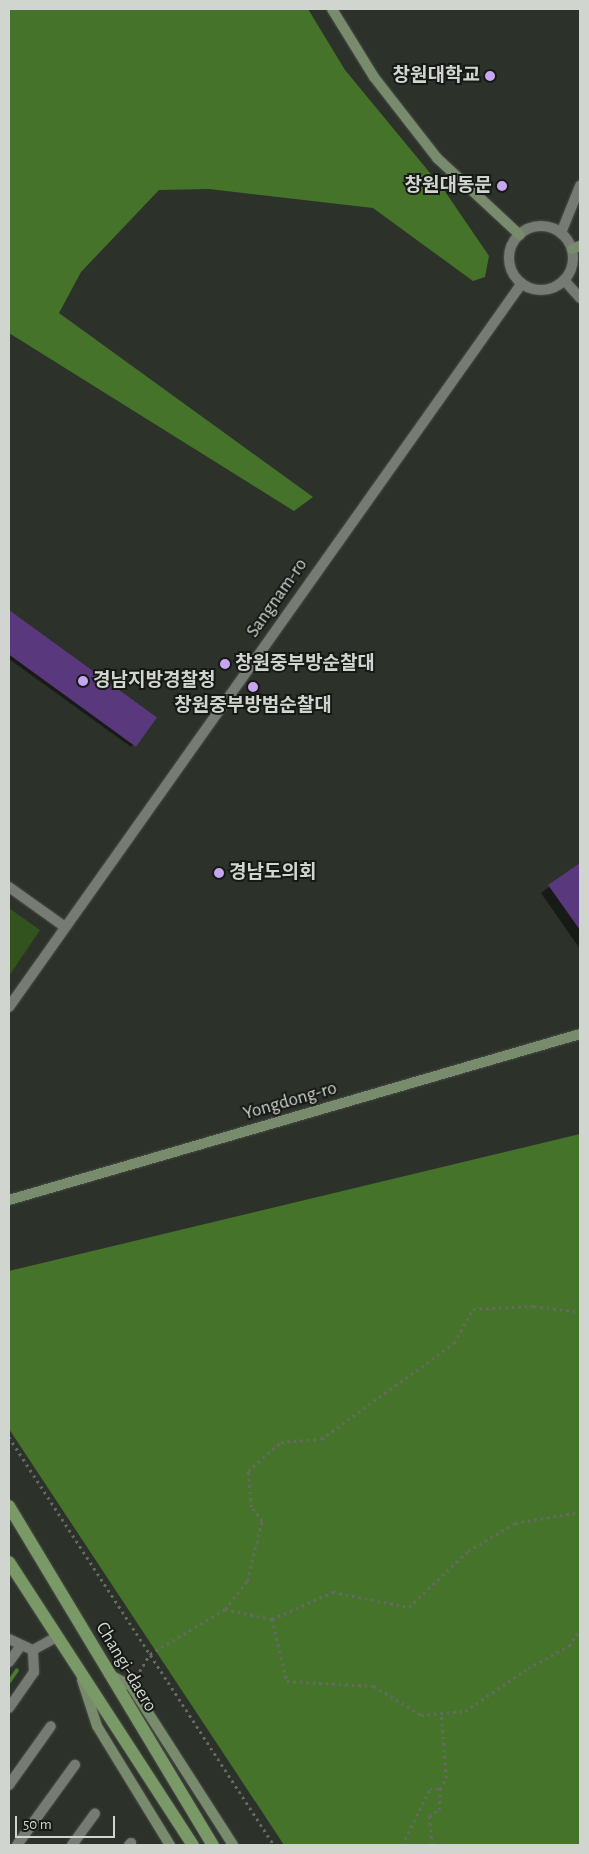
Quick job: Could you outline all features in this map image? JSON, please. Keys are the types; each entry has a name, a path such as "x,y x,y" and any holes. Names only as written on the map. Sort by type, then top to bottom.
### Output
{"main road":[{"name":"Changi-daero","path":"9,1506 106,1672 213,1845"},
{"path":"9,1562 193,1845"}],"street":[{"path":"332,9 374,77 437,158 520,235"},
{"path":"561,233 580,186"},
{"path":"542,226 561,233 576,248 572,269 564,280 547,289 522,283 509,259 520,235 542,226"},
{"path":"564,280 580,298"},
{"name":"Sangnam-ro","path":"9,1007 522,283"},
{"path":"9,887 66,927"},
{"name":"Yongdong-ro","path":"9,1200 580,1034"},
{"path":"9,1639 20,1647 33,1650 56,1637"},
{"path":"9,1662 20,1647"},
{"path":"9,1708 34,1672 33,1650"},
{"path":"79,1672 97,1726 170,1845"},
{"path":"106,1672 131,1686 233,1845"},
{"path":"9,1785 52,1726"},
{"path":"18,1845 75,1765"},
{"path":"72,1845 95,1813"}],"path":[{"path":"131,1686 150,1654 225,1608 247,1581 262,1521 251,1507 248,1471 281,1442 321,1439 454,1343 473,1309 534,1306 580,1312"},
{"path":"9,1437 274,1845"},
{"path":"225,1608 272,1619 333,1592 409,1606 468,1551 515,1523 580,1512"},
{"path":"272,1619 287,1681 374,1686 421,1715 465,1711 528,1668 569,1646 580,1629"},
{"path":"432,1845 429,1816 439,1810 440,1789 446,1778 441,1714"},
{"path":"402,1845 430,1789 440,1789"}],"green space":[{"path":"9,9 308,9 345,70 444,190 489,256 485,277 473,281 373,208 209,189 159,190 81,272 59,313 313,497 294,511 9,333"},
{"path":"9,908 40,930 9,976"},
{"path":"580,1134 580,1845 284,1845 9,1429 9,1271"}],"building":[{"name":"경남지방경찰청","path":"9,610 157,718 136,747 9,654"},
{"path":"580,863 580,930 548,885"}],"waterway":[{"path":"9,1682 17,1670"}],"place":[{"name":"창원대학교","path":"490,76"},
{"name":"창원대동문","path":"502,186"},
{"name":"창원중부방순찰대","path":"225,664"},
{"name":"경남지방경찰청","path":"83,681"},
{"name":"창원중부방범순찰대","path":"253,687"},
{"name":"경남도의회","path":"219,873"}]}
